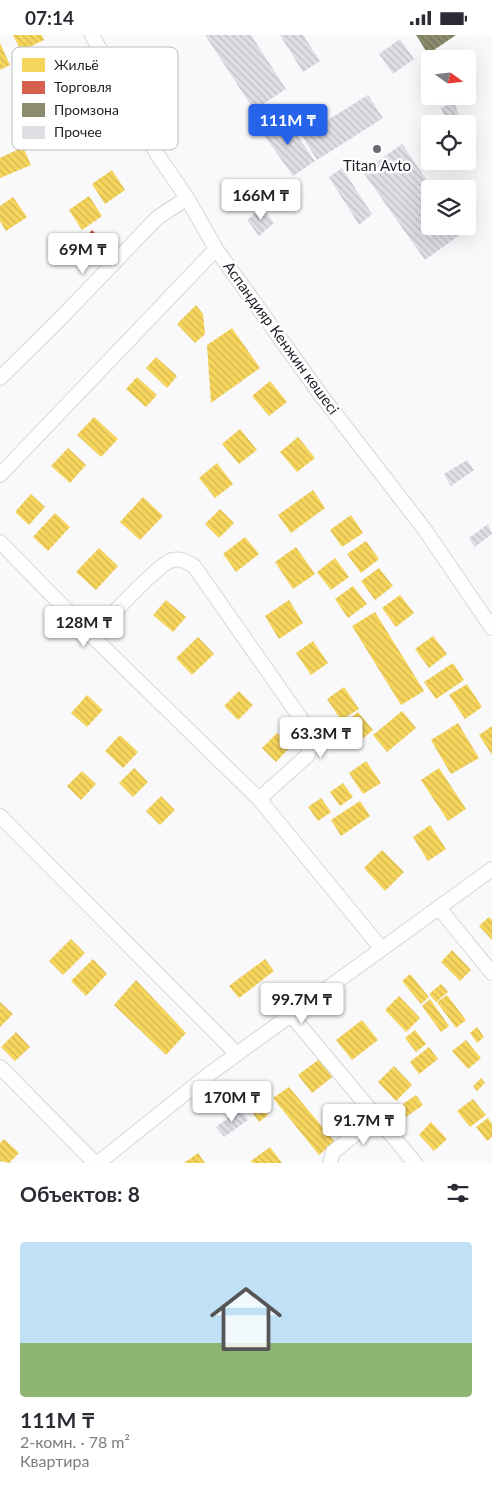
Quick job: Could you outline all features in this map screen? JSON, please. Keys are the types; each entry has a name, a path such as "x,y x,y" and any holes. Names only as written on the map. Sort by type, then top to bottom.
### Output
{"street":[{"name":"Аспандияр Кенжин көшесі","path":"92,35 99,47"},
{"name":"Аспандияр Кенжин көшесі","path":"155,150 216,249 320,393 426,530 492,628"},
{"path":"0,377 58,321 157,218 186,198"},
{"path":"0,475 216,249"},
{"path":"0,542 92,636 259,799 381,948"},
{"path":"92,636 118,608 167,563 180,560 194,566 304,723 311,739 311,748 307,756 259,799"},
{"path":"0,815 237,1054"},
{"path":"0,1067 96,1163 237,1054 492,869"},
{"path":"439,908 492,973"},
{"path":"291,1015 414,1163"},
{"path":"330,1163 333,1152 377,1117"}],"building: Жильё":[{"path":"13,35 42,35 44,40 29,47 19,47"},
{"path":"0,43 10,65 0,70"},
{"path":"17,150 24,150 31,165 0,178 0,158"},
{"path":"112,170 125,190 105,204 92,184"},
{"path":"89,196 102,216 82,230 69,210"},
{"path":"13,197 27,217 6,231 0,221 0,206"},
{"path":"196,305 203,314 205,334 195,343 177,324"},
{"path":"232,328 260,368 211,403 207,345"},
{"path":"156,357 177,376 167,388 146,368"},
{"path":"137,377 157,395 146,407 126,389"},
{"path":"270,381 287,402 269,416 252,396"},
{"path":"94,417 118,439 101,457 77,435"},
{"path":"240,429 257,450 239,464 222,444"},
{"path":"298,437 315,458 297,472 280,452"},
{"path":"68,448 86,465 70,483 51,466"},
{"path":"217,463 233,484 215,498 199,478"},
{"path":"313,490 325,508 291,533 278,515"},
{"path":"31,494 45,507 29,525 15,512"},
{"path":"143,497 163,516 140,540 120,522"},
{"path":"220,509 234,523 219,538 205,524"},
{"path":"55,513 70,527 48,551 33,537"},
{"path":"351,515 363,533 342,547 330,530"},
{"path":"245,537 259,554 236,572 223,554"},
{"path":"366,541 379,559 361,573 347,554"},
{"path":"296,547 315,574 293,589 275,562"},
{"path":"99,548 118,566 96,590 76,572"},
{"path":"335,558 349,577 331,590 317,572"},
{"path":"379,568 393,586 375,600 361,581"},
{"path":"353,586 367,604 348,618 335,599"},
{"path":"400,595 414,613 396,627 382,608"},
{"path":"166,600 186,617 173,632 153,615"},
{"path":"289,600 303,623 279,639 265,616"},
{"path":"375,612 424,691 401,705 352,626"},
{"path":"433,636 447,654 429,668 415,649"},
{"path":"198,637 214,654 192,675 176,658"},
{"path":"313,641 328,663 311,675 296,653"},
{"path":"453,663 464,680 436,699 424,682"},
{"path":"467,684 482,707 465,719 449,695"},
{"path":"344,687 359,709 341,720 327,699"},
{"path":"239,691 253,705 238,720 224,706"},
{"path":"87,695 103,710 87,727 71,713"},
{"path":"402,711 416,728 387,752 373,735"},
{"path":"358,712 373,730 354,746 339,727"},
{"path":"458,723 479,758 451,774 431,740"},
{"path":"492,726 492,755 479,735"},
{"path":"277,733 291,746 276,762 262,748"},
{"path":"120,735 138,752 123,768 105,751"},
{"path":"366,761 381,783 363,794 349,773"},
{"path":"134,768 148,782 133,797 119,783"},
{"path":"439,768 466,809 448,821 421,780"},
{"path":"82,771 96,784 81,800 67,786"},
{"path":"343,783 353,797 340,806 330,792"},
{"path":"161,796 175,810 160,825 146,811"},
{"path":"321,798 331,812 318,821 308,807"},
{"path":"360,801 370,816 341,836 331,820"},
{"path":"430,825 446,849 428,861 413,837"},
{"path":"382,850 404,872 385,891 364,868"},
{"path":"489,917 492,920 492,940 479,926"},
{"path":"71,939 85,953 63,975 49,961"},
{"path":"452,950 471,970 460,981 441,962"},
{"path":"93,959 107,974 86,996 71,981"},
{"path":"265,959 274,971 239,998 229,986"},
{"path":"410,974 429,997 421,1004 402,981"},
{"path":"136,980 186,1033 166,1055 114,1005"},
{"path":"441,984 448,992 436,1002 429,994"},
{"path":"447,995 466,1020 456,1028 437,1002"},
{"path":"399,996 420,1018 406,1032 385,1010"},
{"path":"430,999 449,1026 441,1032 422,1006"},
{"path":"0,1002 13,1014 0,1027"},
{"path":"362,1020 378,1040 352,1060 336,1040"},
{"path":"477,1027 484,1037 477,1043 470,1033"},
{"path":"415,1030 426,1044 416,1052 405,1038"},
{"path":"16,1032 30,1047 15,1061 1,1047"},
{"path":"466,1040 481,1058 468,1069 452,1051"},
{"path":"429,1047 438,1059 419,1074 410,1062"},
{"path":"322,1057 335,1075 312,1093 298,1075"},
{"path":"394,1066 412,1085 396,1101 378,1082"},
{"path":"481,1078 485,1083 477,1091 473,1086"},
{"path":"289,1087 335,1142 319,1155 273,1098"},
{"path":"416,1095 423,1105 399,1122 391,1112"},
{"path":"473,1099 486,1115 470,1127 457,1111"},
{"path":"260,1104 268,1115 259,1122 251,1110"},
{"path":"488,1118 492,1124 492,1137 487,1141 476,1127"},
{"path":"431,1122 447,1139 434,1151 419,1135"},
{"path":"4,1139 19,1153 9,1163 0,1161 0,1143"},
{"path":"270,1147 282,1163 252,1163 251,1161"},
{"path":"198,1153 205,1163 184,1163"}],"building: Торговля":[{"path":"92,230 110,247 93,265 75,248"}],"building: Промзона":[{"path":"416,35 456,35 434,50 425,50"}],"building: Прочее":[{"path":"205,35 251,35 286,89 254,110"},
{"path":"280,35 303,35 320,61 303,72"},
{"path":"400,39 414,59 393,74 379,54"},
{"path":"368,95 383,118 317,160 302,136"},
{"path":"448,105 455,105 459,115 444,115 441,108"},
{"path":"283,115 315,161 293,176 261,131"},
{"path":"402,144 427,180 421,180 421,235 460,235 425,260 363,172"},
{"path":"342,168 372,214 359,225 329,177"},
{"path":"262,207 274,223 259,236 247,220"},
{"path":"467,460 474,470 451,486 444,474"},
{"path":"488,524 492,534 475,547 469,538"},
{"path":"240,1109 248,1120 224,1137 216,1127"}],"place":[{"name":"Titan Avto","path":"377,149"}]}
